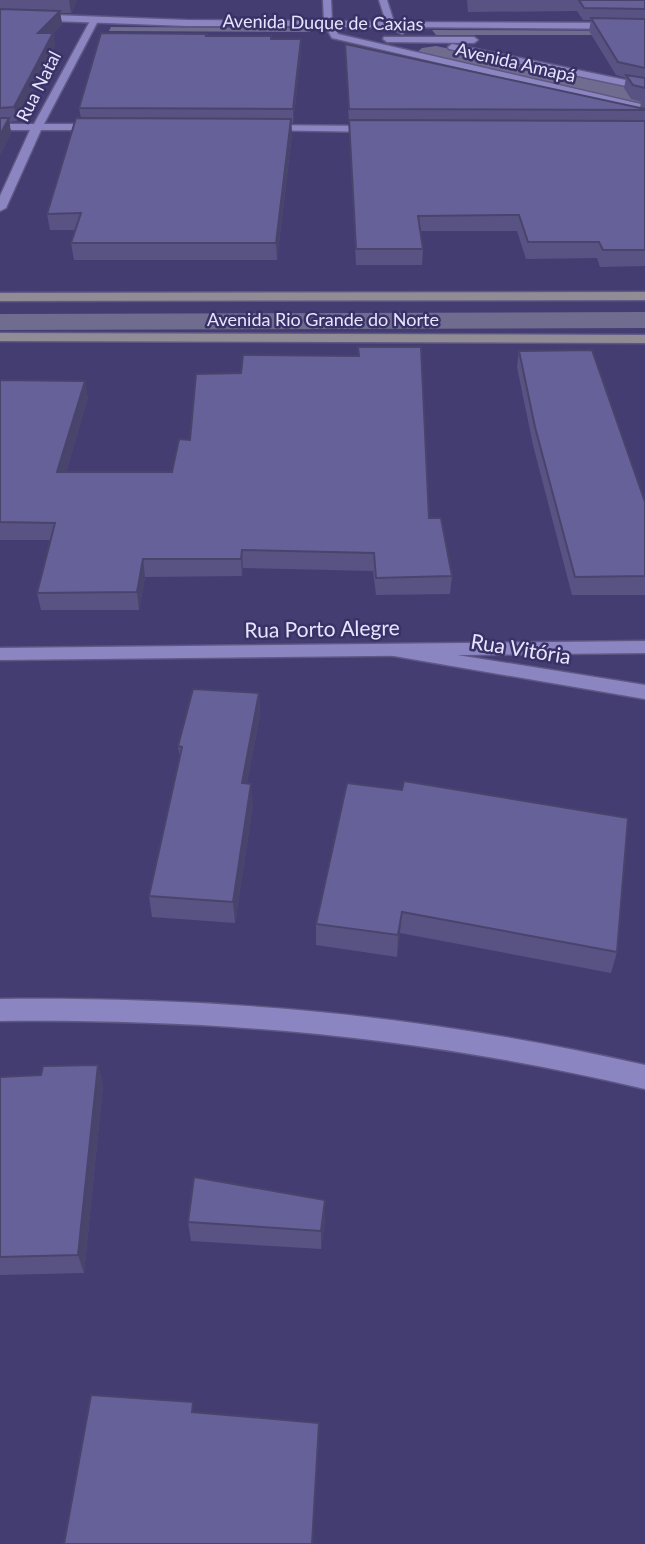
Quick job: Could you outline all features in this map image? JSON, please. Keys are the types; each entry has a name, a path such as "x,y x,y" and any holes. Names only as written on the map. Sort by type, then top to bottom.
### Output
{"main road":[{"name":"Avenida Rio Grande do Norte","path":"0,297 645,296"},
{"name":"Avenida Rio Grande do Norte","path":"0,337 645,339"}],"street":[{"path":"327,0 328,24 335,37"},
{"path":"383,0 391,25"},
{"name":"Avenida Duque de Caxias","path":"0,16 94,21 645,26"},
{"name":"Rua Natal","path":"0,208 37,127 94,21"},
{"name":"Avenida Amapá","path":"391,25 416,40 645,87"},
{"path":"73,33 98,34"},
{"name":"Avenida Duque de Caxias","path":"321,36 484,40"},
{"name":"Avenida Amapá","path":"335,37 645,108"},
{"path":"0,127 106,127"},
{"path":"244,128 382,128"},
{"name":"Rua Porto Alegre","path":"0,654 645,647"},
{"name":"Rua Vitória","path":"390,650 645,692"},
{"path":"0,1010 102,1008 260,1015 419,1032 582,1061 645,1077"}],"shaded area":[{"path":"111,27 310,28 310,32 109,31"},
{"path":"432,30 645,31 645,35 436,35"},
{"path":"436,46 645,90 645,104 416,53 422,48"},
{"path":"645,312 645,328 0,330 0,314"}],"building":[{"path":"579,0 645,0 645,9 584,8"},
{"path":"0,9 60,11 38,33 53,33 14,107 0,108"},
{"path":"591,18 645,19 645,68 618,62"},
{"path":"101,33 207,34 206,36 301,39 293,109 79,108"},
{"path":"345,44 645,109 645,110 349,109"},
{"path":"626,75 645,78 645,88 633,85"},
{"path":"0,118 9,118 0,135"},
{"path":"76,118 291,119 276,243 71,243 81,213 47,214"},
{"path":"349,120 645,121 645,250 603,250 599,242 528,242 519,215 418,216 423,249 356,249"},
{"path":"358,347 421,347 429,518 441,518 452,576 376,578 374,553 242,550 241,559 143,559 137,592 37,593 55,523 0,522 0,380 85,381 57,472 172,472 179,439 190,440 196,374 241,373 243,355 359,356"},
{"path":"592,350 645,502 645,576 575,577 535,427 519,351"},
{"path":"193,689 259,693 242,783 251,784 233,902 149,896 182,747 178,746"},
{"path":"404,781 628,818 617,952 402,912 398,935 316,924 347,783 402,790"},
{"path":"98,1065 78,1255 0,1257 0,1077 41,1075 43,1066"},
{"path":"194,1177 325,1200 321,1231 188,1222"},
{"path":"91,1395 193,1402 192,1412 319,1423 312,1544 64,1544"}]}
